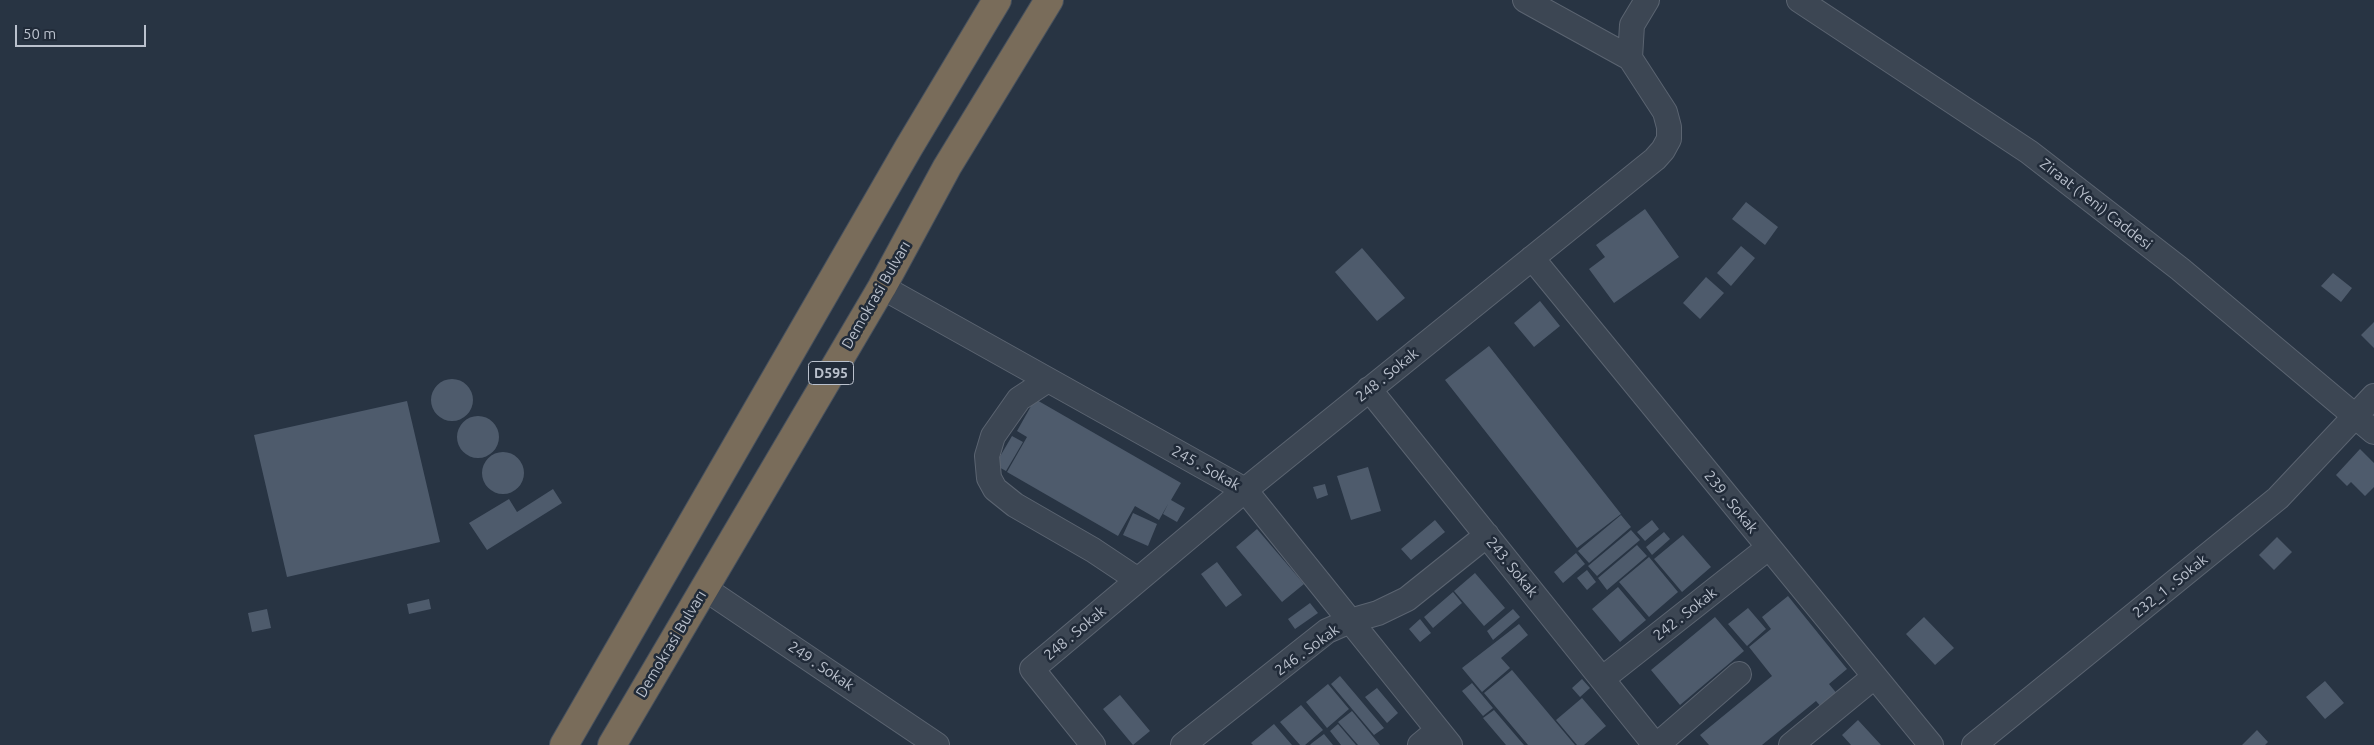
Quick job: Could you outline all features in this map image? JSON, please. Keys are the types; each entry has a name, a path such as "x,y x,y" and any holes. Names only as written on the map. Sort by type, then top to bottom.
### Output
{"highway":[{"name":"D595","path":"564,745 909,147 997,0"},
{"name":"Demokrasi Bulvarı","path":"612,745 882,287 947,167 1049,0"}],"street":[{"path":"1525,0 1630,58 1632,25 1647,0"},
{"name":"Ziraat (Yeni) Caddesi","path":"1799,0 2029,152 2180,269 2374,432"},
{"name":"248 . Sokak","path":"1093,745 1032,669 1245,490 1655,159 1669,139 1669,127 1665,112 1630,58"},
{"name":"239 . Sokak","path":"1532,258 1931,745"},
{"name":"245 . Sokak","path":"882,287 1245,490 1444,737"},
{"path":"1048,380 1019,399 1001,423 988,447 989,478 995,489 1015,505 1077,540 1138,580"},
{"name":"243. Sokak","path":"1369,389 1602,679 1650,743"},
{"name":"232_1 . Sokak","path":"1974,745 2278,498 2374,396"},
{"name":"246 . Sokak","path":"1183,745 1328,631 1350,620 1378,613 1407,599 1487,535"},
{"name":"242 . Sokak","path":"1602,679 1768,548"},
{"name":"249 . Sokak","path":"704,588 937,745"},
{"path":"1650,743 1739,674"},
{"path":"1791,745 1874,677"},
{"path":"1420,745 1444,737"}],"building":[{"path":"1746,202 1778,227 1765,245 1732,219"},
{"path":"1645,209 1679,257 1614,303 1589,269 1605,257 1596,245"},
{"path":"1741,246 1755,258 1731,286 1717,273"},
{"path":"1362,248 1405,298 1377,321 1335,272"},
{"path":"2333,273 2352,288 2341,302 2321,286"},
{"path":"1706,277 1724,293 1700,319 1683,303"},
{"path":"1540,301 1560,326 1534,347 1514,323"},
{"path":"2374,322 2374,348 2361,335"},
{"path":"1489,346 1621,514 1577,548 1445,380"},
{"path":"456,379 464,382 470,388 473,400 470,412 464,418 448,421 440,418 434,412 431,396 434,388 440,382"},
{"path":"1035,399 1181,483 1171,500 1185,508 1177,522 1163,514 1168,504 1159,520 1135,506 1118,536 1007,472 1027,437 1017,431"},
{"path":"407,401 440,542 287,577 254,435"},
{"path":"482,416 490,419 496,425 499,437 496,449 490,455 474,458 466,455 460,449 457,433 460,425 466,419"},
{"path":"1012,436 1023,442 1006,471 995,465"},
{"path":"2360,449 2374,463 2374,487 2365,496 2351,482 2347,486 2336,475"},
{"path":"507,452 515,455 521,461 524,473 521,485 515,491 499,494 491,491 485,485 482,469 485,461 491,455"},
{"path":"1368,467 1381,511 1351,520 1337,476"},
{"path":"1325,484 1328,495 1317,499 1313,487"},
{"path":"553,489 562,503 487,550 469,523 509,499 517,512"},
{"path":"1133,513 1157,524 1148,546 1123,535"},
{"path":"1621,515 1631,527 1589,563 1578,551"},
{"path":"1435,520 1445,532 1411,560 1401,549"},
{"path":"1652,520 1659,529 1645,541 1637,532"},
{"path":"1257,529 1304,584 1282,602 1236,547"},
{"path":"1631,530 1640,540 1597,576 1588,566"},
{"path":"1664,532 1670,539 1652,555 1646,547"},
{"path":"1683,535 1711,567 1682,592 1654,559"},
{"path":"2277,537 2292,552 2274,570 2259,555"},
{"path":"1637,545 1647,556 1607,590 1598,578"},
{"path":"1576,553 1585,564 1563,583 1554,572"},
{"path":"1649,557 1678,592 1649,617 1619,582"},
{"path":"1217,562 1242,595 1226,607 1201,574"},
{"path":"1587,570 1596,582 1587,590 1577,578"},
{"path":"1475,573 1505,608 1484,626 1454,591"},
{"path":"1618,587 1646,620 1620,642 1592,609"},
{"path":"1453,592 1462,603 1433,628 1424,617"},
{"path":"1788,596 1847,669 1829,684 1838,695 1822,708 1816,701 1762,745 1709,745 1700,735 1772,676 1749,647 1771,629 1762,617"},
{"path":"429,599 431,609 409,614 407,604"},
{"path":"1310,603 1318,613 1295,629 1288,619"},
{"path":"1748,608 1766,629 1747,646 1728,624"},
{"path":"267,609 271,628 252,632 248,613"},
{"path":"1513,609 1520,617 1493,640 1487,631"},
{"path":"1715,617 1744,651 1680,705 1651,670"},
{"path":"1924,617 1954,648 1935,665 1906,634"},
{"path":"1420,619 1431,633 1420,642 1409,629"},
{"path":"1519,624 1528,635 1501,658 1510,668 1482,692 1462,668"},
{"path":"1512,670 1575,745 1528,745 1484,693"},
{"path":"1340,676 1384,728 1374,735 1331,684"},
{"path":"1582,679 1590,688 1580,697 1572,688"},
{"path":"2325,681 2344,703 2325,719 2306,697"},
{"path":"1472,683 1493,708 1483,716 1462,691"},
{"path":"1328,684 1349,709 1327,728 1306,702"},
{"path":"1377,688 1398,713 1387,723 1365,697"},
{"path":"1120,695 1150,731 1133,745 1103,709"},
{"path":"1582,698 1606,726 1584,745 1577,745 1556,720"},
{"path":"1301,705 1323,730 1305,745 1300,745 1280,722"},
{"path":"1494,710 1524,745 1506,745 1483,718"},
{"path":"1352,711 1380,745 1358,745 1338,722"},
{"path":"1858,720 1881,745 1851,745 1842,735"},
{"path":"1274,724 1292,745 1253,745 1251,743"},
{"path":"1338,724 1356,745 1341,745 1330,731"},
{"path":"2257,730 2268,742 2265,745 2242,745"},
{"path":"1324,734 1333,745 1310,745 1312,743"}]}
